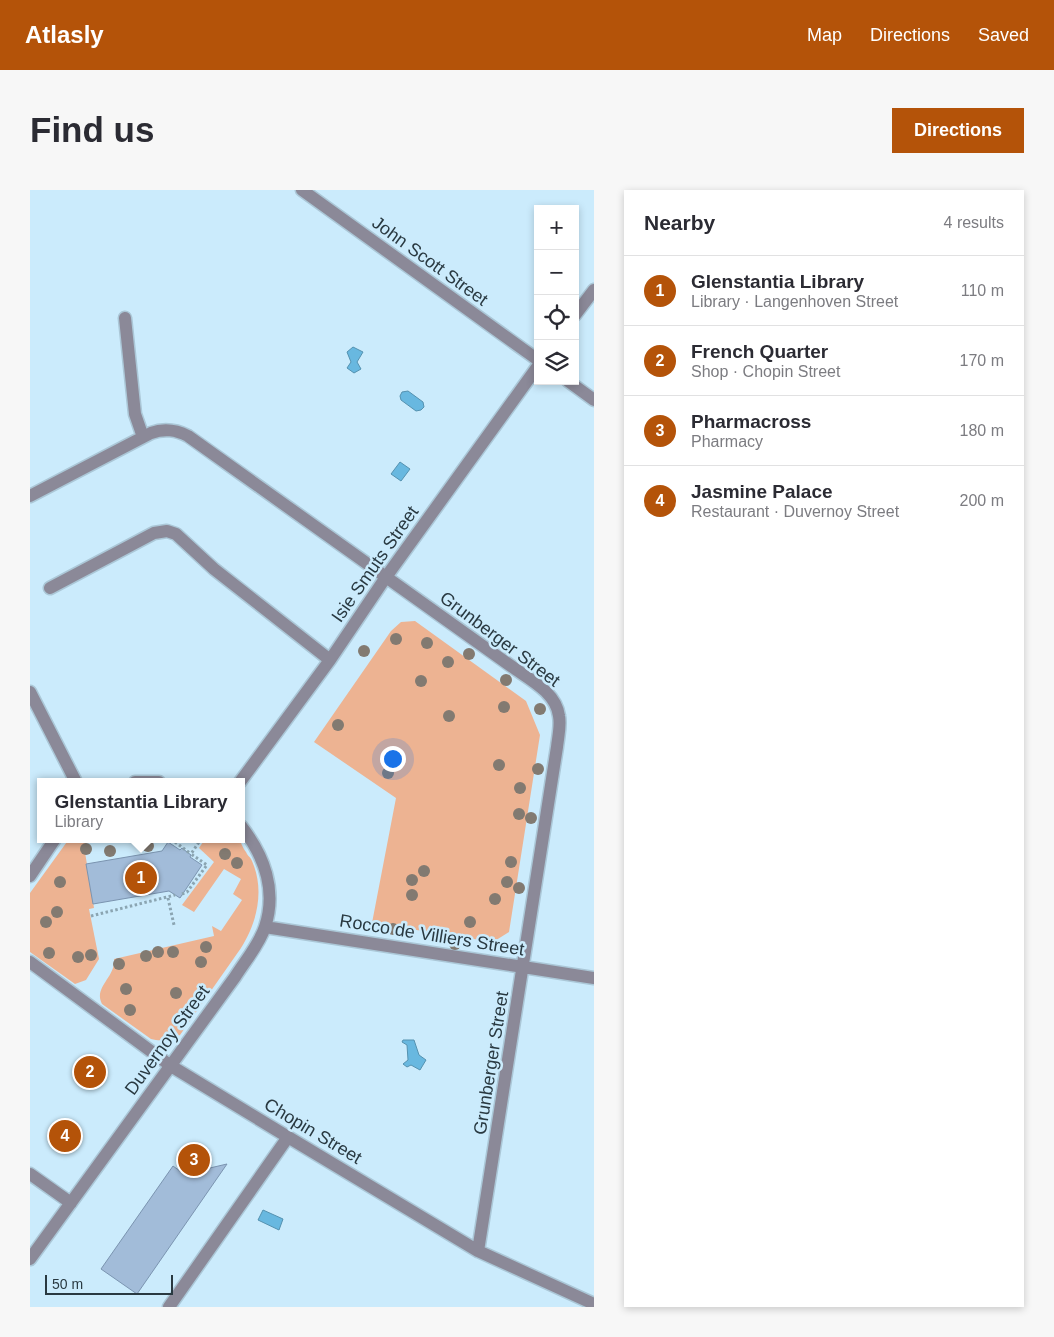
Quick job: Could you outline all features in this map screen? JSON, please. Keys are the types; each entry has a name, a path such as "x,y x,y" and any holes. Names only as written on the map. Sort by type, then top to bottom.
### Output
{"street":[{"name":"John Scott Street","path":"302,190 534,357"},
{"path":"579,310 594,290"},
{"path":"126,318 134,408 143,437"},
{"name":"Isie Smuts Street","path":"243,778 330,660 386,577 534,372"},
{"path":"573,385 594,400"},
{"name":"Grunberger Street","path":"30,496 143,437 164,430 180,432 545,690 555,701 560,723 557,747 478,1251"},
{"path":"50,588 154,533 162,531 171,532 183,540 214,570 330,660"},
{"path":"30,692 74,778"},
{"name":"Duvernoy Street","path":"31,1257 235,977 265,927 269,895 266,868 257,847 245,831"},
{"path":"30,876 52,843"},
{"name":"Rocco de Villiers Street","path":"265,927 594,978"},
{"name":"Chopin Street","path":"30,962 171,1066 288,1137 478,1251 594,1304"},
{"path":"169,1307 288,1137"},
{"path":"30,1174 71,1203"}],"path":[{"path":"177,843 208,865 187,892 182,894"},
{"path":"191,854 199,843"},
{"path":"91,916 176,895"},
{"path":"168,898 174,925"}],"shaded area":[{"path":"415,621 526,701 540,735 509,932 493,942 372,923 396,798 314,742 391,631 401,622"},
{"path":"66,843 87,843 84,846 94,908 89,909 99,959 86,980 75,984 30,952 30,893"},
{"path":"202,843 241,843 251,859 256,872 258,895 255,917 241,948 180,1035 166,1040 151,1039 102,1004 100,992 112,971 114,959 214,936 212,926 221,931 242,900 233,894 241,879 224,869 194,912 182,905 214,862 199,848"}],"water":[{"path":"353,347 363,352 357,362 361,369 354,373 347,368 351,362 347,352"},
{"path":"408,391 423,402 424,407 421,410 416,411 401,400 402,392"},
{"path":"400,462 410,469 401,481 391,474"},
{"path":"403,1040 414,1040 419,1055 426,1060 420,1070 411,1065 407,1067 403,1064 408,1060 407,1045 402,1042"},
{"path":"263,1210 283,1219 279,1230 258,1220"}],"building":[{"path":"167,843 170,843 180,850 182,848 191,855 190,857 202,865 180,898 169,891 93,904 86,864 162,851"},
{"path":"227,1164 137,1294 101,1269 173,1166 184,1174"}],"place":[{"name":"Glenstantia Library","path":"141,878"},
{"name":"French Quarter","path":"90,1072"},
{"name":"Jasmine Palace","path":"65,1136"},
{"name":"Pharmacross","path":"194,1160"}]}
